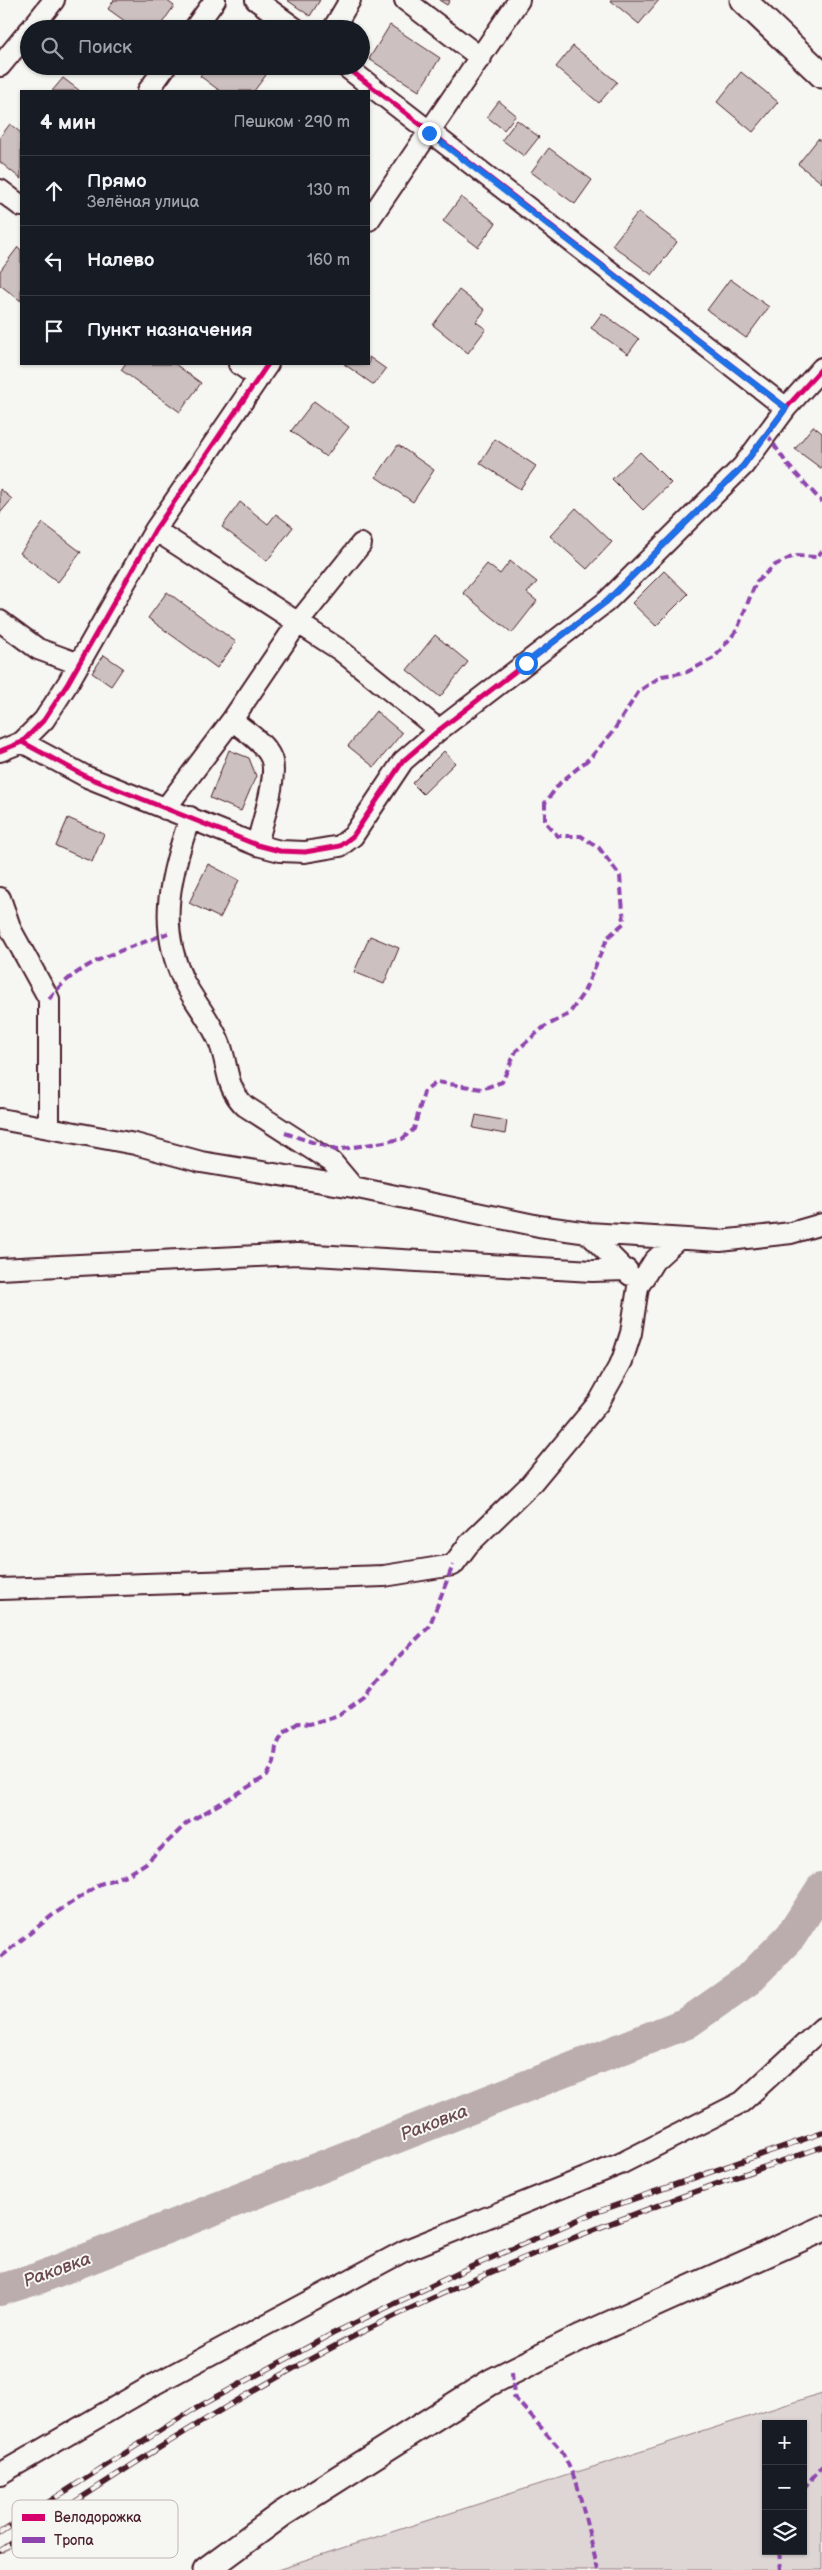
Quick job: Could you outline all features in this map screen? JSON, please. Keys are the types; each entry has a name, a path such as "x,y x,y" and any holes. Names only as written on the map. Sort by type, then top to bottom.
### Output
{"main road":[{"path":"743,0 822,75"},
{"path":"206,2570 282,2514 491,2382 579,2338 822,2230"}],"street":[{"path":"38,20 54,0"},
{"path":"201,20 215,0"},
{"path":"256,0 284,20"},
{"path":"338,20 350,0"},
{"path":"405,0 481,58"},
{"path":"370,219 519,0"},
{"path":"0,66 20,42"},
{"path":"149,90 160,75"},
{"path":"356,75 786,408"},
{"path":"0,190 20,205"},
{"path":"5,750 44,720 79,664 155,530 263,371 242,365"},
{"path":"5,750 87,777 165,809 190,816 256,846 305,852 340,846 353,836 404,761 439,730 607,601 743,466 786,408 822,368"},
{"path":"155,530 297,624 340,650 439,730"},
{"path":"165,809 232,720 297,624 361,544"},
{"path":"0,621 38,649 79,664"},
{"path":"232,720 265,748 271,757 274,771 256,846"},
{"path":"190,816 172,873 168,933 184,981 211,1024 220,1044 235,1096 246,1106 332,1162 353,1187"},
{"path":"0,898 11,930 49,999 49,1128"},
{"path":"0,1119 135,1144 201,1162 353,1187 539,1226 588,1233 677,1240 720,1241 791,1233 822,1224"},
{"path":"0,1589 384,1576 453,1565 468,1545 530,1485 599,1402 622,1361 631,1333 633,1279 588,1233"},
{"path":"633,1279 677,1240"},
{"path":"0,1269 298,1254 592,1271 633,1279"},
{"path":"0,2474 155,2384 404,2250 620,2164 742,2102 822,2028"}],"shaded area":[{"path":"822,2393 822,2570 274,2570"}],"building":[{"path":"114,0 166,0 174,6 164,20 123,20 108,9"},
{"path":"287,0 320,0 310,16"},
{"path":"439,0 450,0 447,5"},
{"path":"610,0 659,0 639,24"},
{"path":"390,25 440,58 419,91 370,60"},
{"path":"573,46 617,82 599,103 556,67"},
{"path":"741,72 778,102 753,132 717,102"},
{"path":"266,75 255,90 219,90 200,76"},
{"path":"63,78 79,90 53,90"},
{"path":"499,101 516,115 504,130 487,117"},
{"path":"517,120 539,137 524,156 502,140"},
{"path":"10,124 20,132 20,178 0,162 0,137"},
{"path":"818,139 822,142 822,183 798,164"},
{"path":"549,148 592,180 575,204 531,172"},
{"path":"461,197 496,223 478,247 443,221"},
{"path":"638,212 677,242 652,275 612,245"},
{"path":"18,247 20,249 20,300 0,285 0,271"},
{"path":"730,279 769,307 746,338 707,310"},
{"path":"459,290 485,310 476,322 486,329 468,353 433,325"},
{"path":"602,313 639,339 628,354 591,328"},
{"path":"370,358 386,369 374,385 345,365 370,365"},
{"path":"124,365 176,365 201,383 180,412 121,370"},
{"path":"314,401 349,427 326,457 291,431"},
{"path":"813,426 822,433 822,469 795,449"},
{"path":"495,439 536,466 520,489 480,463"},
{"path":"398,445 434,470 413,502 376,477"},
{"path":"640,452 671,483 643,510 612,479"},
{"path":"0,489 12,499 0,513"},
{"path":"240,502 268,524 276,514 293,527 267,561 222,527"},
{"path":"576,508 612,542 587,569 550,536"},
{"path":"43,523 81,552 58,582 20,553"},
{"path":"510,561 537,582 527,593 537,601 512,633 463,593 487,564 500,574"},
{"path":"664,571 688,594 656,626 632,603"},
{"path":"167,592 236,642 217,668 148,618"},
{"path":"435,635 468,662 440,697 407,670"},
{"path":"104,655 123,668 111,686 92,673"},
{"path":"376,711 402,733 374,767 348,746"},
{"path":"229,750 249,758 256,776 241,811 210,798"},
{"path":"444,751 455,763 423,794 412,783"},
{"path":"68,818 104,834 92,862 56,846"},
{"path":"208,864 239,880 220,918 189,903"},
{"path":"370,936 399,948 384,984 354,972"},
{"path":"476,1115 507,1121 505,1134 473,1128"}],"waterway":[{"name":"Раковка","path":"0,2290 39,2278 687,2023 747,1981 791,1936 822,1888"}],"railway":[{"path":"52,2500 191,2411 332,2334 464,2270 591,2214 822,2133"},
{"path":"78,2500 207,2419 292,2369 394,2317 513,2262 636,2214 822,2147"},
{"path":"0,2533 12,2525"},
{"path":"0,2551 12,2543"}],"marked path":[{"path":"767,434 787,464 822,502"},
{"path":"285,1133 336,1150 402,1139 414,1129 424,1092 437,1082 482,1089 502,1082 516,1051 544,1027 569,1014 584,992 608,937 624,923 620,876 599,848 581,836 558,836 545,822 545,803 560,783 591,757 612,733 639,691 662,676 687,672 714,658 737,630 756,582 775,565 794,556 817,557 822,551"},
{"path":"49,999 61,986 88,966 103,958 168,933"},
{"path":"0,1957 54,1914 100,1884 129,1874 146,1863 187,1823 267,1776 274,1763 276,1747 283,1733 298,1723 309,1724 339,1715 364,1697 396,1659 429,1627 453,1565"},
{"path":"512,2372 514,2397 562,2451 577,2484 598,2570"},
{"path":"807,2484 822,2466"},
{"path":"779,2555 781,2570"}],"cycle path":[{"path":"357,75 786,408 822,368"},
{"path":"0,751 22,742 44,720 68,683 155,530 267,365"},
{"path":"22,742 87,777 257,845 280,851 305,852 340,846 353,836 403,761 439,730 607,601 743,466 786,408"}],"route":[{"path":"429,133 786,408 743,466 607,601 526,663"}]}
